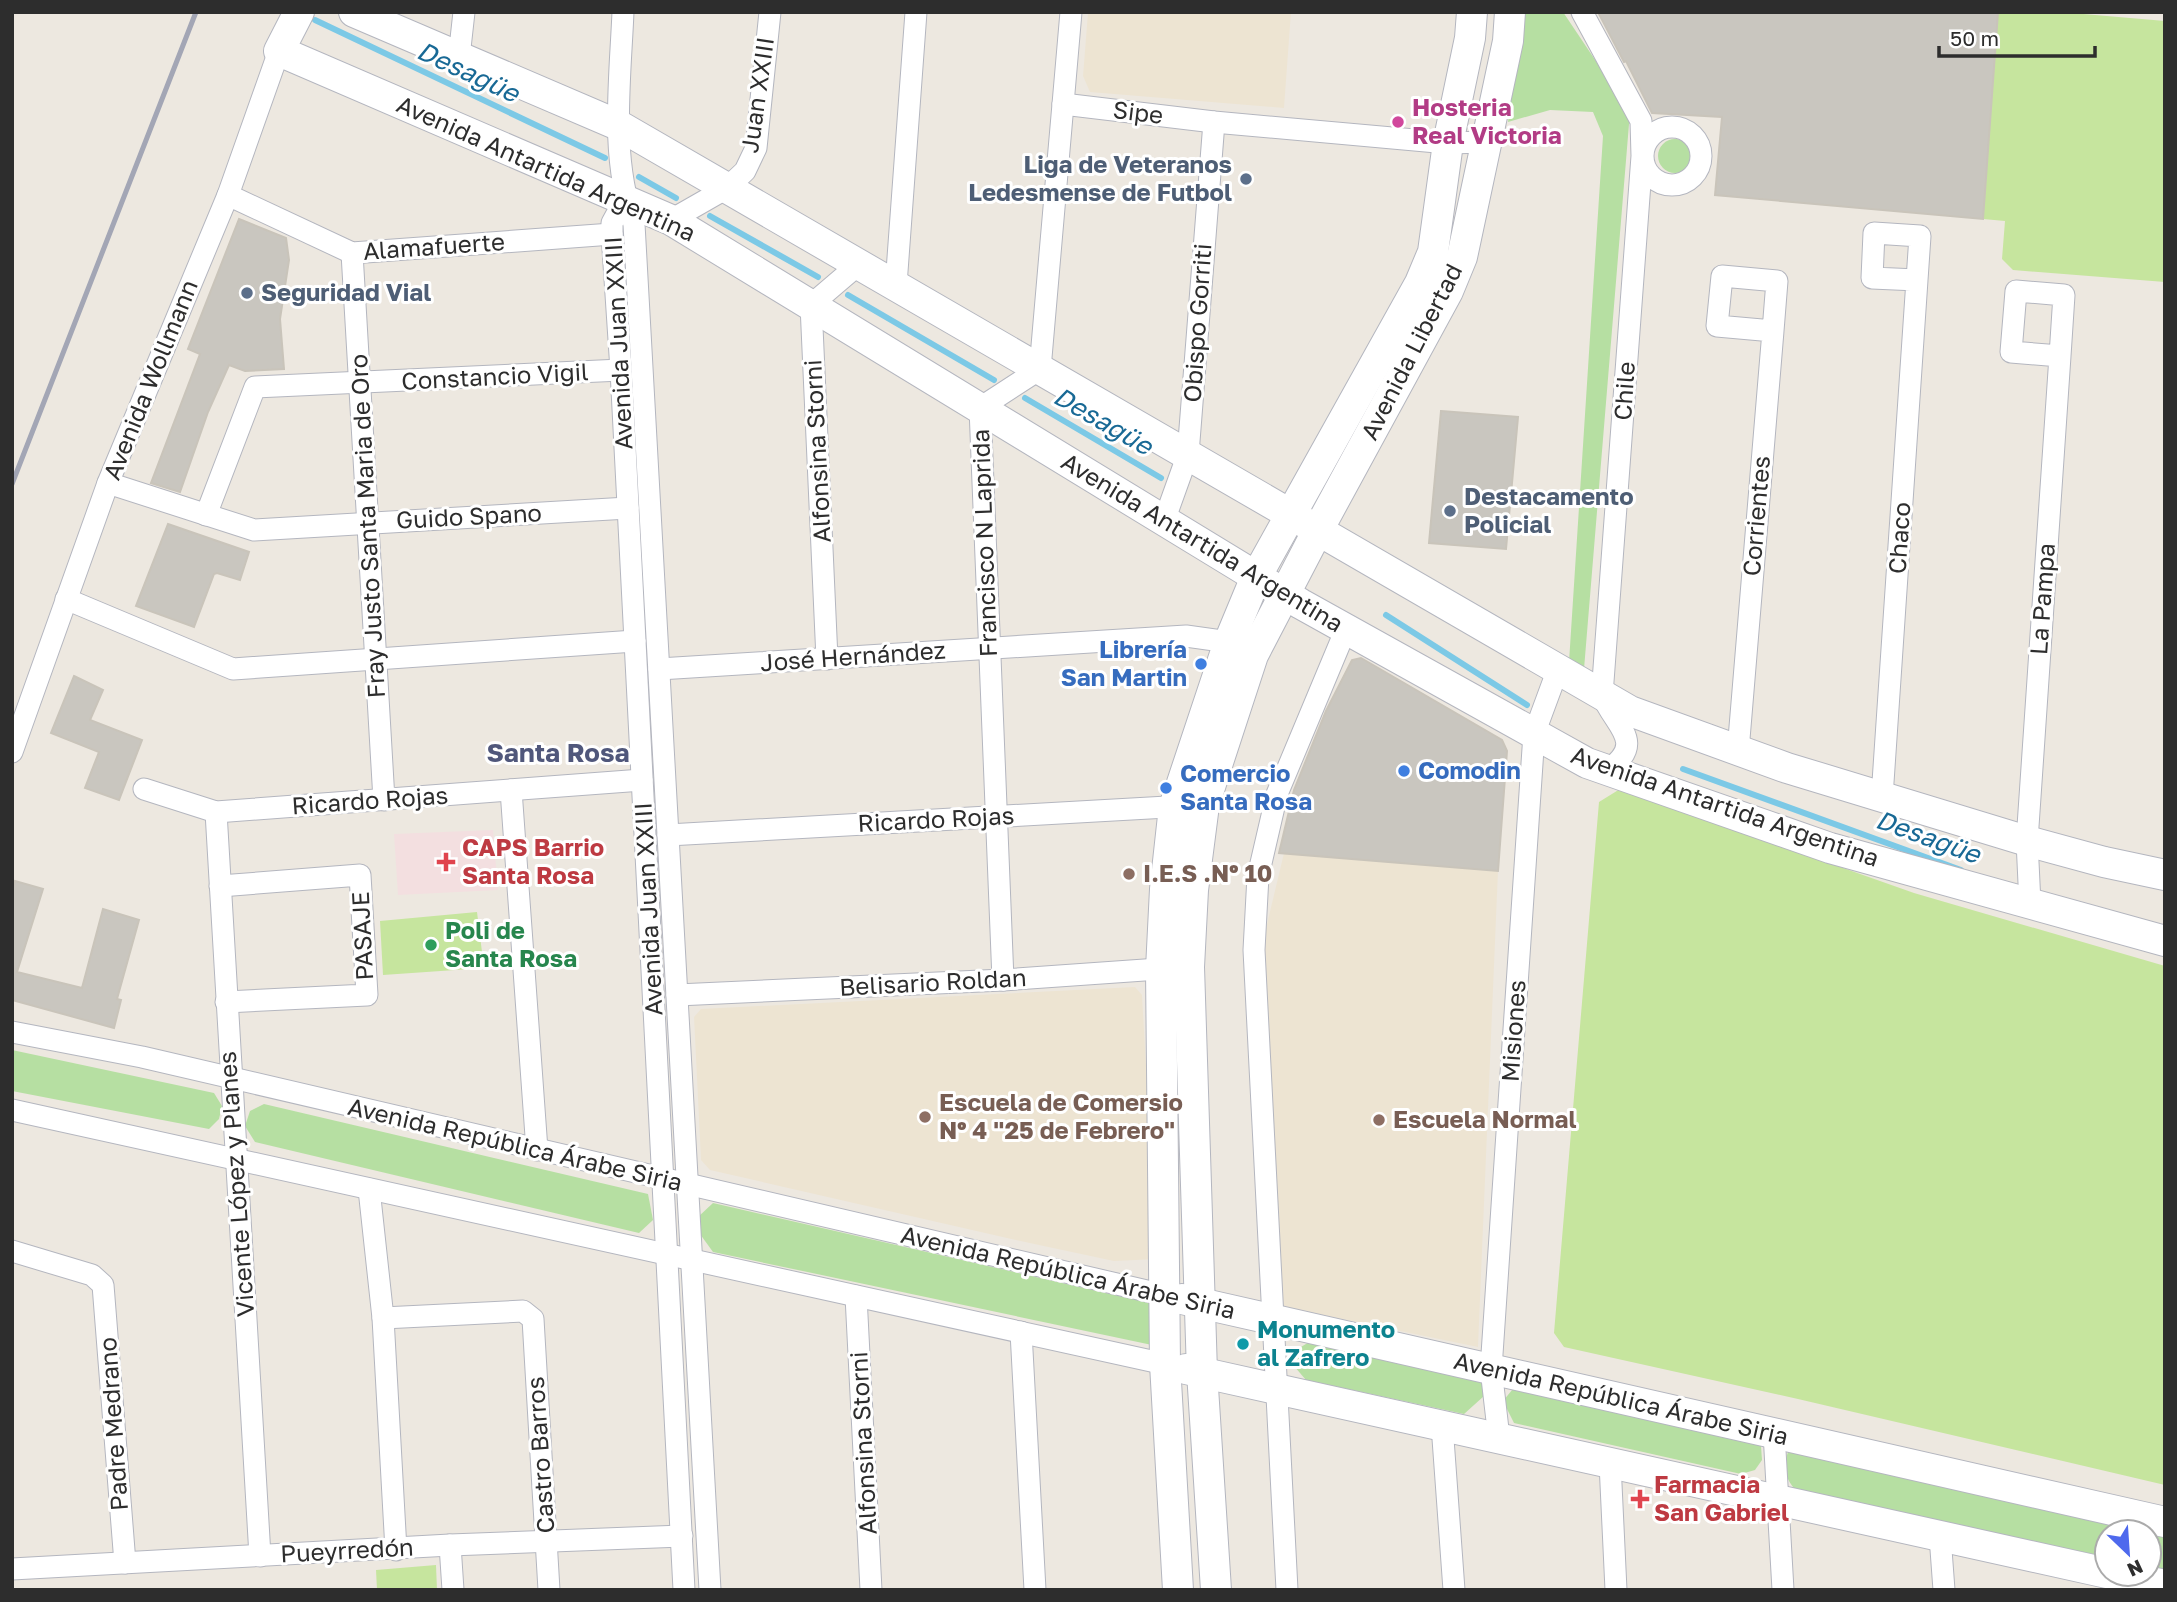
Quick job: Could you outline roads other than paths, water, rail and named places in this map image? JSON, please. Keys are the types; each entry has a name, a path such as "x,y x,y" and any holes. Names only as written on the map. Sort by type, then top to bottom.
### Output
{"main road":[{"name":"Avenida Wollmann","path":"279,51 299,12"},
{"path":"354,12 618,125 1630,711 1738,751 1882,797 2027,841 2165,875"},
{"name":"Avenida Libertad","path":"1241,648 1256,577 1420,283 1433,252 1448,143 1470,38 1472,12"},
{"name":"Avenida Libertad","path":"1241,648 1284,594 1448,291 1462,257 1508,41 1510,12"},
{"name":"Avenida Antartida Argentina","path":"279,51 671,220 1284,594 1587,763 1830,848 2165,941"},
{"path":"1178,1590 1165,1364 1164,1295 1175,968 1193,890 1204,805 1241,648"},
{"path":"1216,1590 1200,1303 1175,968 1165,890 1174,807 1241,648"},
{"name":"Avenida República Árabe Siria","path":"1164,1295 2165,1522"},
{"path":"1165,1364 1940,1536 2093,1574"}],"street":[{"path":"459,57 464,12"},
{"path":"623,12 618,125 625,199"},
{"name":"Juan XXIII","path":"671,220 726,188 745,171 756,148 770,12"},
{"path":"896,285 916,12"},
{"path":"1040,369 1071,12"},
{"name":"Chile","path":"1582,12 1641,121 1642,156 1602,695"},
{"name":"Avenida Wollmann","path":"12,752 108,483 228,195 279,51"},
{"name":"Sipe","path":"1063,104 1214,122 1448,143 1487,142"},
{"name":"Obispo Gorriti","path":"1164,521 1188,454 1214,122"},
{"name":"Alamafuerte","path":"228,195 352,253 612,234"},
{"name":"Avenida Juan XXIII","path":"625,199 612,223 612,234 684,1590"},
{"name":"Avenida Juan XXIII","path":"625,199 634,224 710,1590"},
{"name":"Fray Justo Santa Maria de Oro","path":"352,253 384,800"},
{"path":"811,305 859,264"},
{"name":"Corrientes","path":"1738,751 1773,331 1776,281 1722,276 1717,326 1773,331"},
{"name":"Chaco","path":"1882,797 1917,280"},
{"name":"La Pampa","path":"2030,904 2027,841 2060,356 2064,295 2016,291 2011,352 2060,356"},
{"name":"Alfonsina Storni","path":"811,305 827,659"},
{"name":"Francisco N Laprida","path":"1003,980 980,408 1040,369"},
{"name":"Constancio Vigil","path":"206,515 255,387 621,370"},
{"name":"Guido Spano","path":"108,483 254,530 628,508"},
{"path":"66,599 233,669 635,641"},
{"path":"1287,1590 1254,950 1258,876 1277,794 1346,629"},
{"name":"José Hernández","path":"659,669 1186,636 1241,648"},
{"name":"Misiones","path":"1499,1438 1491,1369 1534,734 1558,669"},
{"path":"1602,695 1626,737 1626,753 1620,762 1608,770"},
{"name":"Ricardo Rojas","path":"144,789 216,812 642,780"},
{"path":"511,790 537,1150"},
{"name":"Ricardo Rojas","path":"668,835 1204,805"},
{"name":"Vicente López y Planes","path":"216,812 260,1556"},
{"name":"PASAJE","path":"220,886 360,875 367,995 226,1002"},
{"name":"Belisario Roldan","path":"677,995 1003,980 1175,968"},
{"name":"Avenida República Árabe Siria","path":"12,1032 142,1057 1164,1295"},
{"path":"12,1110 1165,1364"},
{"path":"369,1189 383,1318 396,1550"},
{"name":"Padre Medrano","path":"12,1251 92,1275 103,1285 125,1563"},
{"name":"Alfonsina Storni","path":"856,1296 871,1590"},
{"name":"Castro Barros","path":"383,1318 523,1311 533,1319 549,1590"},
{"path":"1021,1332 1035,1590"},
{"path":"1442,1425 1454,1590"},
{"path":"1774,1433 1783,1590"},
{"path":"1610,1463 1616,1590"},
{"name":"Pueyrredón","path":"12,1569 450,1545 682,1536"},
{"path":"1940,1536 1944,1590"},
{"path":"450,1545 453,1590"}],"waterway":[{"name":"Desagüe","path":"315,20 605,158"},
{"name":"Desagüe","path":"639,177 676,198"},
{"name":"Desagüe","path":"710,216 818,277"},
{"name":"Desagüe","path":"848,295 994,380"},
{"name":"Desagüe","path":"1025,398 1161,478"},
{"name":"Desagüe","path":"1386,615 1527,705"},
{"name":"Desagüe","path":"1683,769 1961,870"}],"railway":[{"path":"12,484 196,12"}],"place":[{"name":"Hosteria Real Victoria","path":"1398,122"},
{"name":"Liga de Veteranos Ledesmense de Futbol","path":"1246,179"},
{"name":"Seguridad Vial","path":"247,293"},
{"name":"Destacamento Policial","path":"1450,511"},
{"name":"Librería San Martin","path":"1201,664"},
{"name":"Comodin","path":"1404,771"},
{"name":"Comercio Santa Rosa","path":"1166,788"},
{"name":"CAPS Barrio Santa Rosa","path":"446,862"},
{"name":"I.E.S .Nº 10","path":"1129,874"},
{"name":"Poli de Santa Rosa","path":"431,945"},
{"name":"Escuela de Comersio Nº 4 \"25 de Febrero\"","path":"925,1117"},
{"name":"Escuela Normal","path":"1379,1120"},
{"name":"Monumento al Zafrero","path":"1243,1344"},
{"name":"Farmacia San Gabriel","path":"1640,1499"}],"district":[{"name":"Santa Rosa","path":"558,753"}]}
